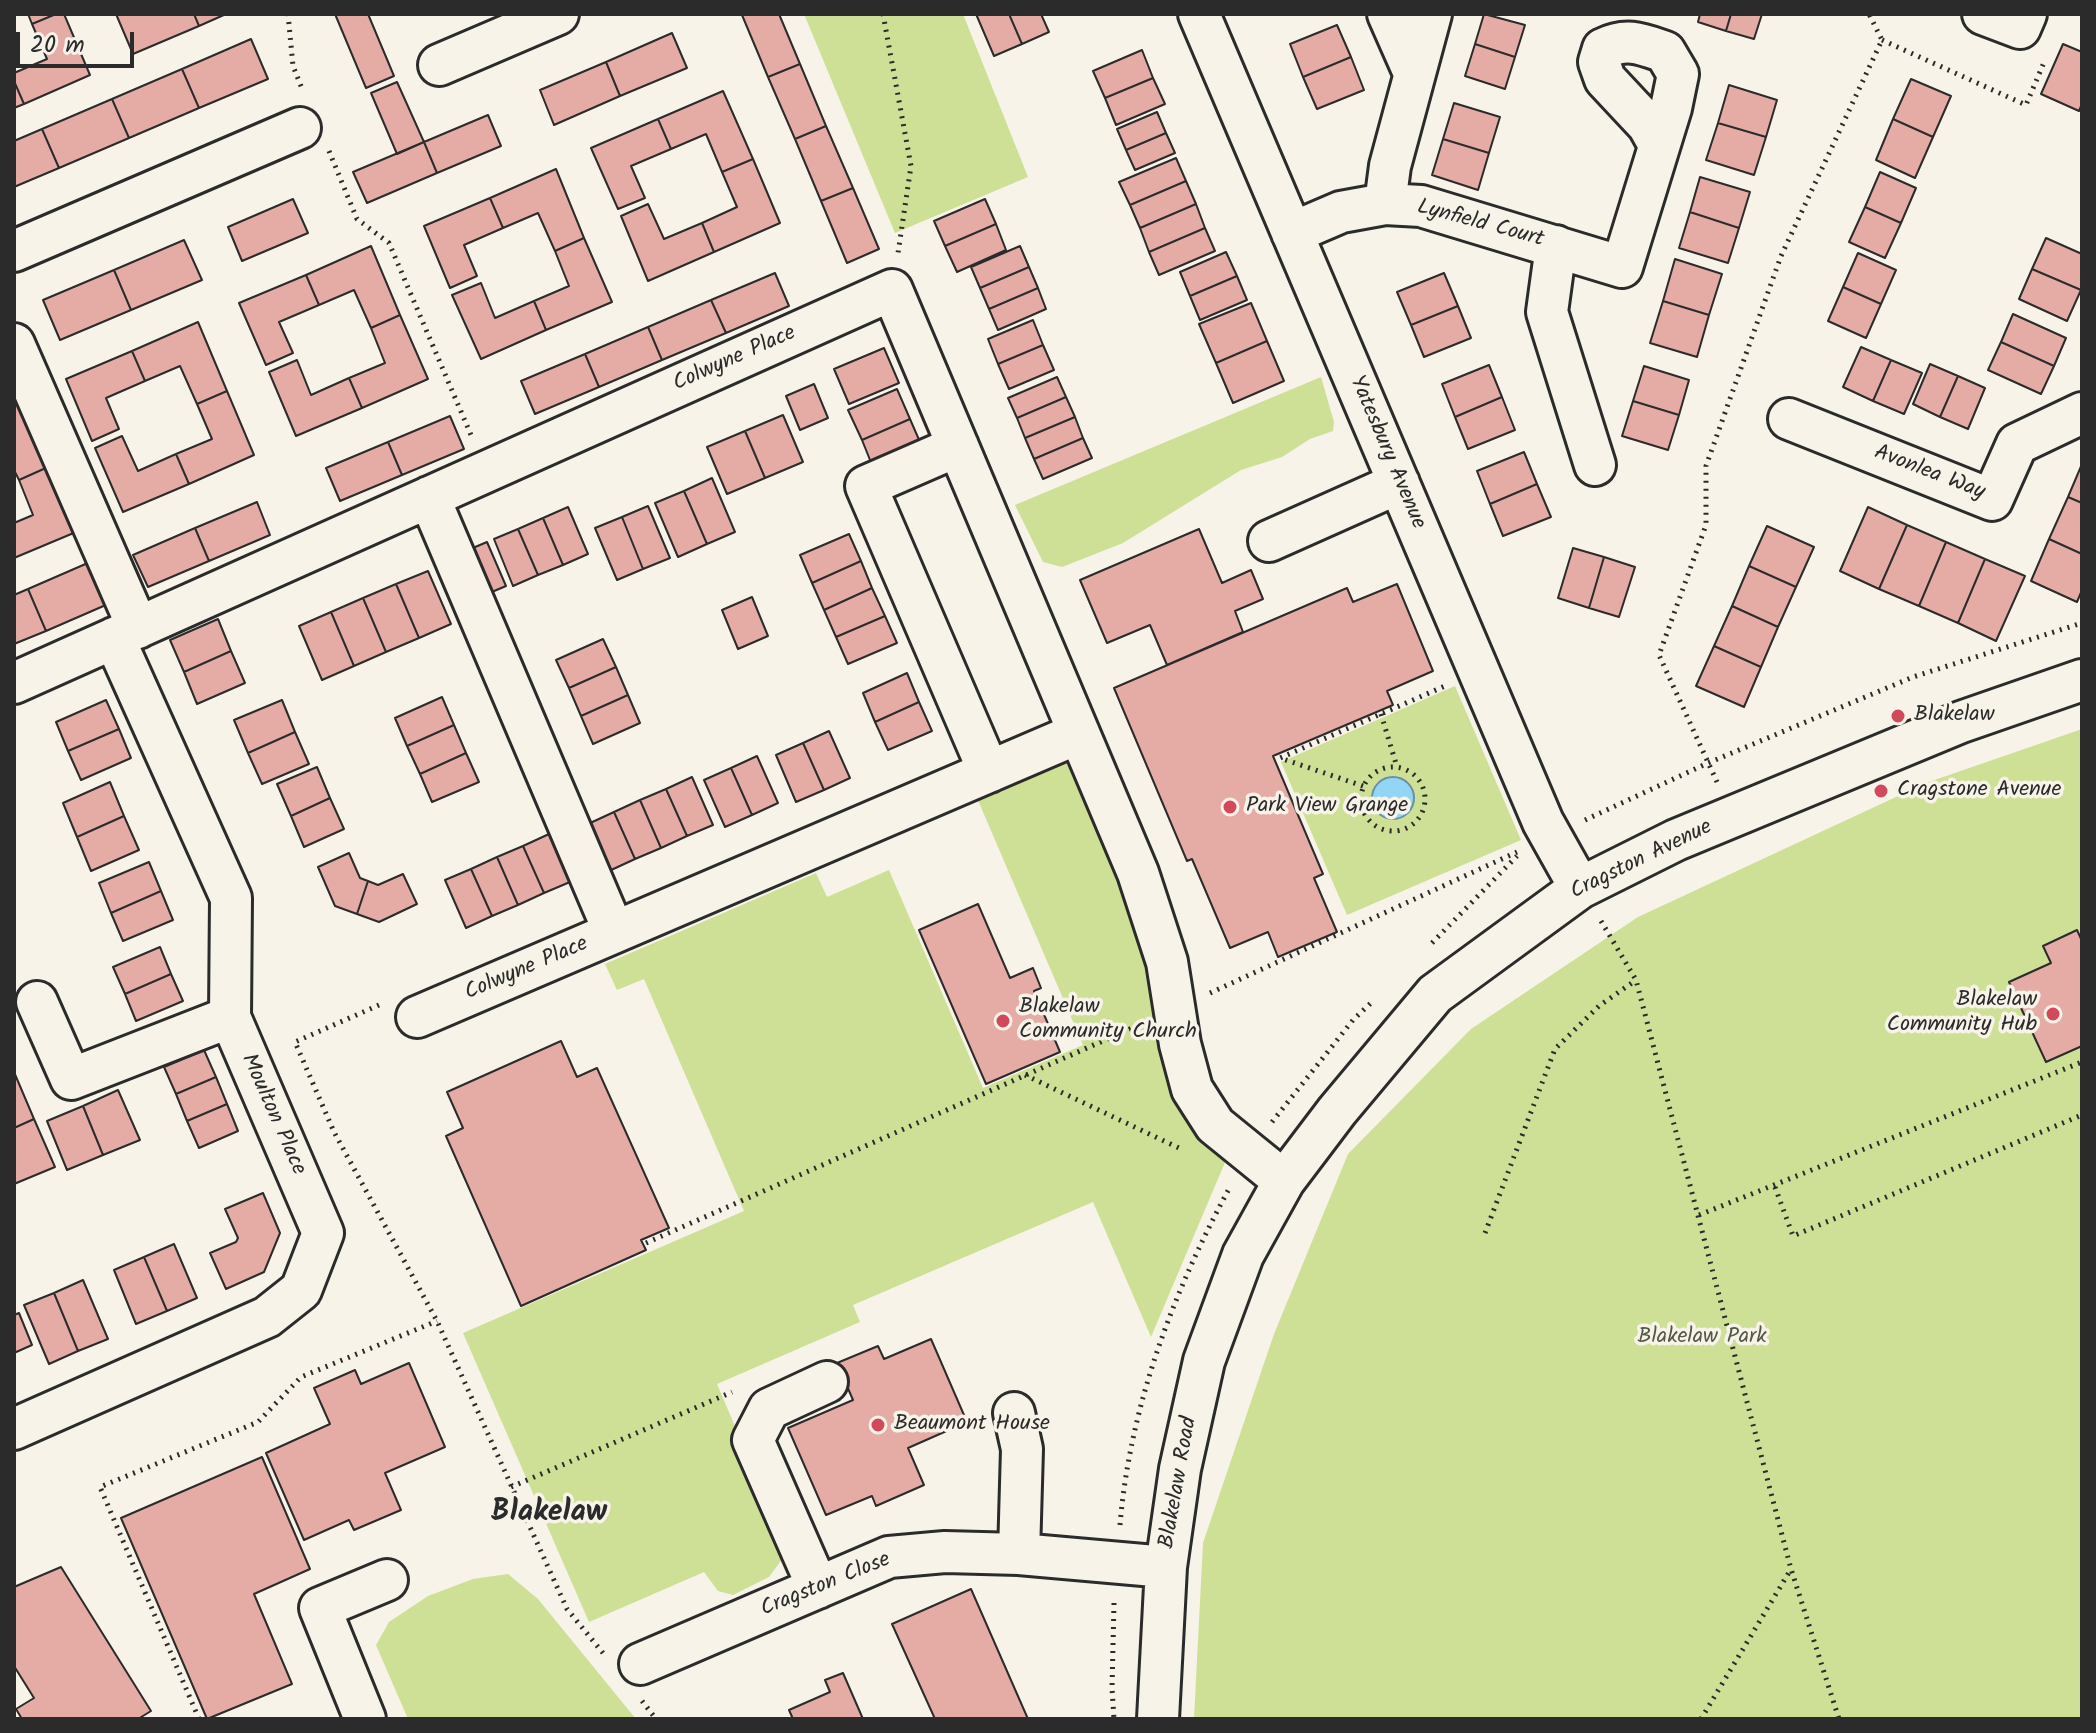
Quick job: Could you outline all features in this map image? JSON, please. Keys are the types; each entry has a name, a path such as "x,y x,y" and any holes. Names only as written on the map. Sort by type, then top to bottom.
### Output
{"street":[{"path":"439,65 558,14"},
{"name":"Yatesbury Avenue","path":"1199,14 1551,837 1580,888"},
{"path":"1388,14 1414,73"},
{"path":"1385,204 1390,166 1431,14"},
{"path":"1983,14 2020,28 2026,14"},
{"path":"14,251 311,123"},
{"name":"Lynfield Court","path":"1292,233 1341,212 1385,204 1421,206 1622,267 1658,143"},
{"path":"1556,246 1547,312 1595,465"},
{"path":"892,290 1138,873 1167,962 1180,1044 1192,1089 1215,1125 1284,1181"},
{"name":"Colwyne Place","path":"126,633 892,290"},
{"name":"Moulton Place","path":"14,344 231,898 230,1017 323,1233 301,1290 267,1317 14,1429"},
{"name":"Avonlea Way","path":"1789,419 1992,500 2017,444 2082,413"},
{"path":"958,446 866,486 989,772"},
{"path":"1269,541 1399,483"},
{"path":"429,497 614,932"},
{"path":"14,683 126,633"},
{"name":"Cragston Avenue","path":"1243,1255 1284,1181 1337,1111 1435,994 1580,888 1676,840 1946,728 2082,680"},
{"name":"Colwyne Place","path":"417,1017 1079,733"},
{"path":"37,1002 71,1079 230,1017"},
{"name":"Blakelaw Road","path":"1158,1719 1166,1567 1180,1469 1204,1361 1243,1255"},
{"path":"818,1588 753,1440 769,1409 827,1382"},
{"path":"1014,1413 1022,1449 1019,1554"},
{"name":"Cragston Close","path":"630,1674 889,1557 945,1552 1019,1554 1166,1567"},
{"path":"365,1719 320,1608 387,1580"}],"path":[{"path":"288,14 293,66 311,123 357,219 389,243 486,472"},
{"path":"883,14 911,166 892,290"},
{"path":"1882,40 2026,105 2048,53"},
{"path":"1551,837 1708,763 1913,677 2082,623"},
{"path":"1363,786 1280,758 1479,671"},
{"path":"1381,714 1397,767"},
{"path":"1397,767 1416,776 1425,796 1423,811 1415,823 1403,830 1389,832 1375,827 1365,817 1361,805 1363,786 1374,772 1397,767"},
{"path":"646,1243 1174,1010 1522,850 1431,944"},
{"path":"1580,888 1636,980 1791,1569 1839,1719"},
{"path":"1485,1233 1555,1049 1599,1006 1636,980"},
{"path":"417,1017 394,998 295,1042 334,1132 437,1321 567,1609 630,1674 656,1719"},
{"path":"1114,1719 1113,1618 1124,1477 1154,1355 1207,1229 1248,1153 1353,1020 1375,999"},
{"path":"1699,1215 2082,1062"},
{"path":"1025,1075 1194,1155"},
{"path":"1775,1187 1793,1236 2082,1115"},
{"path":"199,1719 100,1487 258,1422 301,1377 437,1321"},
{"path":"511,1487 731,1391 753,1440"},
{"path":"1701,1719 1791,1569"}],"green space":[{"path":"804,14 963,14 1028,177 895,233"},
{"path":"1321,377 1334,422 1333,431 1310,439 1282,457 1241,470 1123,543 1062,567 1043,562 1015,505"},
{"path":"1455,686 1521,840 1347,915 1281,762"},
{"name":"Blakelaw Park","path":"2082,729 2082,1719 1194,1719 1203,1543 1274,1334 1348,1154 1471,1029 1638,917 1926,783"},
{"path":"1061,762 1085,769 1202,1134 1226,1160 1151,1337 1093,1202 853,1305 860,1322 717,1384 788,1551 769,1577 733,1595 718,1591 704,1572 589,1622 463,1333 744,1211 644,979 617,990 605,964 816,873 827,897 889,870 983,1088 1083,1045 977,798"},
{"path":"508,1574 538,1599 636,1719 408,1719 376,1645 389,1622 428,1596 473,1579"}],"water":[{"path":"1393,777 1408,783 1414,798 1408,813 1393,819 1378,813 1372,798 1378,783"}],"building":[{"path":"28,14 56,14 32,24"},
{"path":"64,14 90,75 24,104 14,81 14,73 47,59 32,24"},
{"path":"116,14 194,14 199,26 133,54"},
{"path":"194,14 226,14 199,26"},
{"path":"335,14 368,14 394,76 366,88"},
{"path":"779,14 800,64 768,77 742,15"},
{"path":"976,14 1009,14 1022,44 994,56"},
{"path":"1009,14 1041,14 1049,32 1022,44"},
{"path":"1484,14 1525,25 1515,57 1475,44"},
{"path":"1700,14 1731,14 1726,31 1698,22"},
{"path":"1731,14 1762,14 1754,39 1726,31"},
{"path":"1337,25 1351,57 1303,77 1290,44"},
{"path":"672,33 687,68 620,96 606,62"},
{"path":"251,39 268,79 199,108 182,69"},
{"path":"1475,44 1515,57 1505,89 1465,76"},
{"path":"2063,44 2082,52 2082,104 2079,111 2041,94"},
{"path":"1142,50 1153,78 1105,98 1093,71"},
{"path":"1351,57 1364,90 1317,109 1303,77"},
{"path":"606,62 620,96 554,125 540,90"},
{"path":"800,64 826,126 795,139 768,77"},
{"path":"182,69 199,108 129,138 112,99"},
{"path":"1153,78 1165,104 1116,125 1105,98"},
{"path":"1911,79 1951,96 1933,137 1893,119"},
{"path":"14,81 24,104 14,108"},
{"path":"397,82 424,142 397,154 371,93"},
{"path":"1729,85 1777,100 1766,137 1718,123"},
{"path":"723,91 753,159 722,172 706,134 671,149 658,119"},
{"path":"112,99 129,138 59,168 42,129"},
{"path":"1454,103 1500,117 1489,153 1443,139"},
{"path":"1157,112 1166,133 1126,150 1117,129"},
{"path":"488,115 501,146 437,173 424,142"},
{"path":"658,119 671,149 631,166 645,198 618,209 591,148"},
{"path":"1893,119 1933,137 1915,178 1876,160"},
{"path":"1718,123 1766,137 1754,175 1706,160"},
{"path":"826,126 853,188 821,201 795,139"},
{"path":"42,129 59,168 14,187 14,141"},
{"path":"1166,133 1175,153 1135,170 1126,150"},
{"path":"1443,139 1489,153 1478,190 1432,175"},
{"path":"424,142 437,173 367,203 353,172"},
{"path":"1176,158 1186,181 1130,205 1119,182"},
{"path":"753,159 780,223 714,252 702,223 737,207 722,172"},
{"path":"556,169 584,238 555,251 538,213 503,228 490,198"},
{"path":"1880,172 1916,188 1901,223 1865,207"},
{"path":"1700,177 1750,192 1739,228 1690,212"},
{"path":"1186,181 1196,204 1140,228 1130,205"},
{"path":"853,188 879,249 847,263 821,201"},
{"path":"490,198 503,228 464,245 477,276 450,288 424,226"},
{"path":"293,199 308,233 242,261 228,227"},
{"path":"985,199 996,224 945,246 934,221"},
{"path":"648,204 664,239 702,223 714,252 648,281 621,216"},
{"path":"1196,204 1205,228 1149,252 1140,228"},
{"path":"1865,207 1901,223 1885,258 1849,242"},
{"path":"1690,212 1739,228 1728,263 1679,248"},
{"path":"996,224 1006,250 957,272 945,246"},
{"path":"1205,228 1215,251 1159,275 1149,252"},
{"path":"584,238 612,302 546,330 534,301 569,286 555,251"},
{"path":"2046,238 2082,254 2081,290 2032,269"},
{"path":"184,240 202,280 131,310 114,270"},
{"path":"371,246 400,315 371,328 354,290 319,305 306,275"},
{"path":"1020,246 1029,267 980,288 971,267"},
{"path":"1226,252 1237,276 1190,296 1180,272"},
{"path":"1858,253 1896,270 1881,304 1843,287"},
{"path":"1675,259 1722,274 1709,315 1663,301"},
{"path":"1029,267 1038,288 989,309 980,288"},
{"path":"2032,269 2081,290 2067,321 2019,299"},
{"path":"114,270 131,310 60,340 43,300"},
{"path":"775,273 789,306 726,333 711,300"},
{"path":"1444,273 1458,306 1411,325 1397,292"},
{"path":"306,275 319,305 279,322 293,353 266,365 239,303"},
{"path":"1237,276 1247,300 1200,320 1190,296"},
{"path":"481,283 495,318 534,301 546,330 481,359 452,295"},
{"path":"1843,287 1881,304 1866,338 1828,321"},
{"path":"1038,288 1046,309 998,330 989,309"},
{"path":"711,300 726,333 662,360 648,327"},
{"path":"1663,301 1709,315 1697,357 1650,343"},
{"path":"1251,303 1267,341 1216,363 1199,324"},
{"path":"1458,306 1471,338 1424,357 1411,325"},
{"path":"2013,314 2066,338 2054,366 2001,342"},
{"path":"400,315 428,379 362,408 349,378 385,363 371,328"},
{"path":"1033,320 1043,345 998,364 988,339"},
{"path":"198,322 227,391 197,404 180,366 145,381 132,351"},
{"path":"648,327 662,360 599,387 585,354"},
{"path":"1267,341 1284,381 1233,403 1216,363"},
{"path":"2001,342 2054,366 2041,394 1988,370"},
{"path":"1043,345 1054,370 1009,389 998,364"},
{"path":"1861,347 1891,360 1873,401 1843,387"},
{"path":"884,348 899,383 849,404 834,369"},
{"path":"132,351 145,381 106,398 119,429 92,441 66,379"},
{"path":"585,354 599,387 535,414 521,381"},
{"path":"297,360 311,395 349,378 362,408 296,436 269,372"},
{"path":"1891,360 1922,373 1904,414 1873,401"},
{"path":"1930,364 1958,376 1940,417 1913,404"},
{"path":"1489,365 1502,397 1455,417 1442,384"},
{"path":"1644,366 1689,380 1679,415 1633,401"},
{"path":"1958,376 1985,388 1968,429 1940,417"},
{"path":"1057,377 1066,397 1017,418 1008,398"},
{"path":"814,384 828,418 800,430 786,396"},
{"path":"897,389 910,419 862,440 848,410"},
{"path":"227,391 254,455 189,484 176,454 212,439 197,404"},
{"path":"1066,397 1075,417 1025,438 1017,418"},
{"path":"1502,397 1515,430 1468,449 1455,417"},
{"path":"19,399 48,467 19,480 14,470 14,401"},
{"path":"1633,401 1679,415 1668,450 1622,436"},
{"path":"783,415 803,462 765,478 745,431"},
{"path":"450,416 464,449 402,475 388,442"},
{"path":"1075,417 1083,438 1034,459 1025,438"},
{"path":"910,419 923,449 874,470 862,440"},
{"path":"745,431 765,478 727,494 707,447"},
{"path":"122,436 138,471 176,454 189,484 123,512 95,448"},
{"path":"1083,438 1092,458 1043,479 1034,459"},
{"path":"388,442 402,475 340,501 326,468"},
{"path":"1524,452 1537,484 1490,504 1477,471"},
{"path":"2082,464 2082,503 2068,497"},
{"path":"48,467 76,532 14,558 14,523 33,515 19,480"},
{"path":"712,478 735,532 707,544 684,491"},
{"path":"1537,484 1551,517 1503,536 1490,504"},
{"path":"684,491 707,544 678,557 655,503"},
{"path":"2068,497 2082,503 2082,554 2049,539"},
{"path":"257,502 270,535 209,561 195,528"},
{"path":"648,506 670,558 643,569 622,517"},
{"path":"568,507 588,554 563,565 543,518"},
{"path":"1868,507 1907,525 1879,589 1840,571"},
{"path":"622,517 643,569 617,580 595,528"},
{"path":"543,518 563,565 538,575 518,529"},
{"path":"1907,525 1946,542 1919,606 1879,589"},
{"path":"1767,526 1814,547 1796,587 1749,566"},
{"path":"195,528 209,561 148,587 133,555"},
{"path":"518,529 538,575 513,586 494,539"},
{"path":"1199,529 1222,583 1251,570 1263,599 1235,611 1243,632 1167,665 1150,625 1107,643 1080,580"},
{"path":"849,534 861,561 812,583 800,555"},
{"path":"2049,539 2082,554 2082,590 2077,602 2031,581"},
{"path":"487,542 506,586 480,597 461,553"},
{"path":"1946,542 1985,559 1958,623 1919,606"},
{"path":"1573,548 1604,557 1589,608 1558,598"},
{"path":"1604,557 1635,567 1619,617 1589,608"},
{"path":"97,559 115,601 46,631 28,589"},
{"path":"1985,559 2025,576 1996,641 1958,623"},
{"path":"861,561 872,588 824,610 812,583"},
{"path":"1749,566 1796,587 1778,627 1732,606"},
{"path":"428,571 451,624 419,638 396,584"},
{"path":"396,584 419,638 386,652 363,598"},
{"name":"Park View Grange","path":"1397,584 1433,671 1387,691 1393,705 1273,756 1323,874 1314,878 1337,932 1278,957 1268,932 1230,948 1192,859 1187,861 1114,688 1347,588 1353,602"},
{"path":"872,588 885,616 836,637 824,610"},
{"path":"28,589 46,631 14,644 14,595"},
{"path":"752,597 768,636 738,649 722,610"},
{"path":"363,598 386,652 354,666 331,612"},
{"path":"1732,606 1778,627 1761,667 1714,646"},
{"path":"331,612 354,666 322,680 299,626"},
{"path":"885,616 897,643 848,664 836,637"},
{"path":"218,619 231,651 184,672 170,640"},
{"path":"603,639 616,667 569,688 556,660"},
{"path":"1714,646 1761,667 1744,707 1696,686"},
{"path":"231,651 245,683 197,704 184,672"},
{"path":"616,667 628,695 581,716 569,688"},
{"path":"907,673 919,702 875,722 863,693"},
{"path":"628,695 640,723 593,744 581,716"},
{"path":"442,697 454,725 407,746 395,718"},
{"path":"106,700 119,729 68,751 56,722"},
{"path":"282,700 295,732 248,753 234,720"},
{"path":"919,702 932,731 888,750 875,722"},
{"path":"454,725 466,753 420,774 407,746"},
{"path":"119,729 131,758 81,780 68,751"},
{"path":"829,731 850,778 824,790 803,743"},
{"path":"295,732 309,764 262,784 248,753"},
{"path":"803,743 824,790 796,802 776,755"},
{"path":"466,753 479,782 432,802 420,774"},
{"path":"757,756 778,803 752,815 731,768"},
{"path":"317,767 330,798 291,816 277,784"},
{"path":"731,768 752,815 725,827 704,780"},
{"path":"692,777 713,825 687,836 666,789"},
{"path":"110,782 124,816 77,837 63,803"},
{"path":"666,789 687,836 661,848 640,800"},
{"path":"330,798 344,829 304,847 291,816"},
{"path":"640,800 661,848 635,859 614,812"},
{"path":"614,812 635,859 609,871 588,824"},
{"path":"124,816 139,850 91,871 77,837"},
{"path":"549,834 570,882 544,893 523,846"},
{"path":"523,846 544,893 518,905 497,857"},
{"path":"349,853 360,878 368,881 357,914 335,906 318,867"},
{"path":"497,857 518,905 492,916 471,869"},
{"path":"149,862 161,891 111,913 99,883"},
{"path":"471,869 492,916 466,928 445,880"},
{"path":"403,874 417,904 379,922 357,914 368,881 378,885"},
{"path":"161,891 173,920 123,941 111,913"},
{"name":"Blakelaw Community Church","path":"978,904 1010,978 1033,968 1041,988 1034,991 1060,1052 986,1084 919,930"},
{"name":"Blakelaw Community Hub","path":"2077,930 2082,941 2082,1046 2046,1062 2009,982 2051,963 2043,946"},
{"path":"160,947 171,974 125,994 113,967"},
{"path":"171,974 183,1001 136,1021 125,994"},
{"path":"561,1041 577,1077 597,1068 669,1228 641,1240 646,1250 521,1306 446,1136 463,1128 447,1092"},
{"path":"204,1050 216,1077 176,1094 164,1067"},
{"path":"14,1072 34,1119 14,1128"},
{"path":"216,1077 227,1104 187,1121 176,1094"},
{"path":"118,1090 140,1140 103,1155 83,1106"},
{"path":"227,1104 238,1131 199,1148 187,1121"},
{"path":"83,1106 103,1155 67,1170 47,1121"},
{"path":"34,1119 55,1167 14,1184 14,1128"},
{"path":"263,1193 280,1233 264,1272 226,1289 210,1253 236,1242 238,1238 225,1209"},
{"path":"174,1244 197,1298 167,1311 144,1257"},
{"path":"144,1257 167,1311 136,1324 114,1270"},
{"path":"83,1280 108,1339 78,1351 54,1293"},
{"path":"54,1293 78,1351 49,1364 24,1305"},
{"path":"19,1313 32,1345 14,1353 14,1315"},
{"name":"Beaumont House","path":"931,1339 967,1422 908,1448 924,1485 876,1506 872,1496 826,1515 788,1428 853,1400 837,1363 878,1346 884,1359"},
{"path":"409,1363 445,1447 385,1473 401,1510 354,1530 349,1520 304,1540 266,1453 330,1424 314,1388 355,1370 361,1384"},
{"path":"262,1457 310,1569 254,1594 292,1684 207,1719 121,1518"},
{"path":"61,1567 151,1711 138,1719 22,1719 16,1709 34,1698 14,1666 14,1587"},
{"path":"971,1589 1028,1719 935,1719 892,1624"},
{"path":"843,1673 863,1719 793,1719 789,1710 830,1692 825,1680"}],"place":[{"name":"Blakelaw","path":"1898,716"},
{"name":"Cragstone Avenue","path":"1881,791"},
{"name":"Park View Grange","path":"1230,807"},
{"name":"Blakelaw Community Hub","path":"2053,1014"},
{"name":"Blakelaw Community Church","path":"1003,1021"},
{"name":"Beaumont House","path":"878,1425"}],"district":[{"name":"Blakelaw","path":"549,1515"}]}
